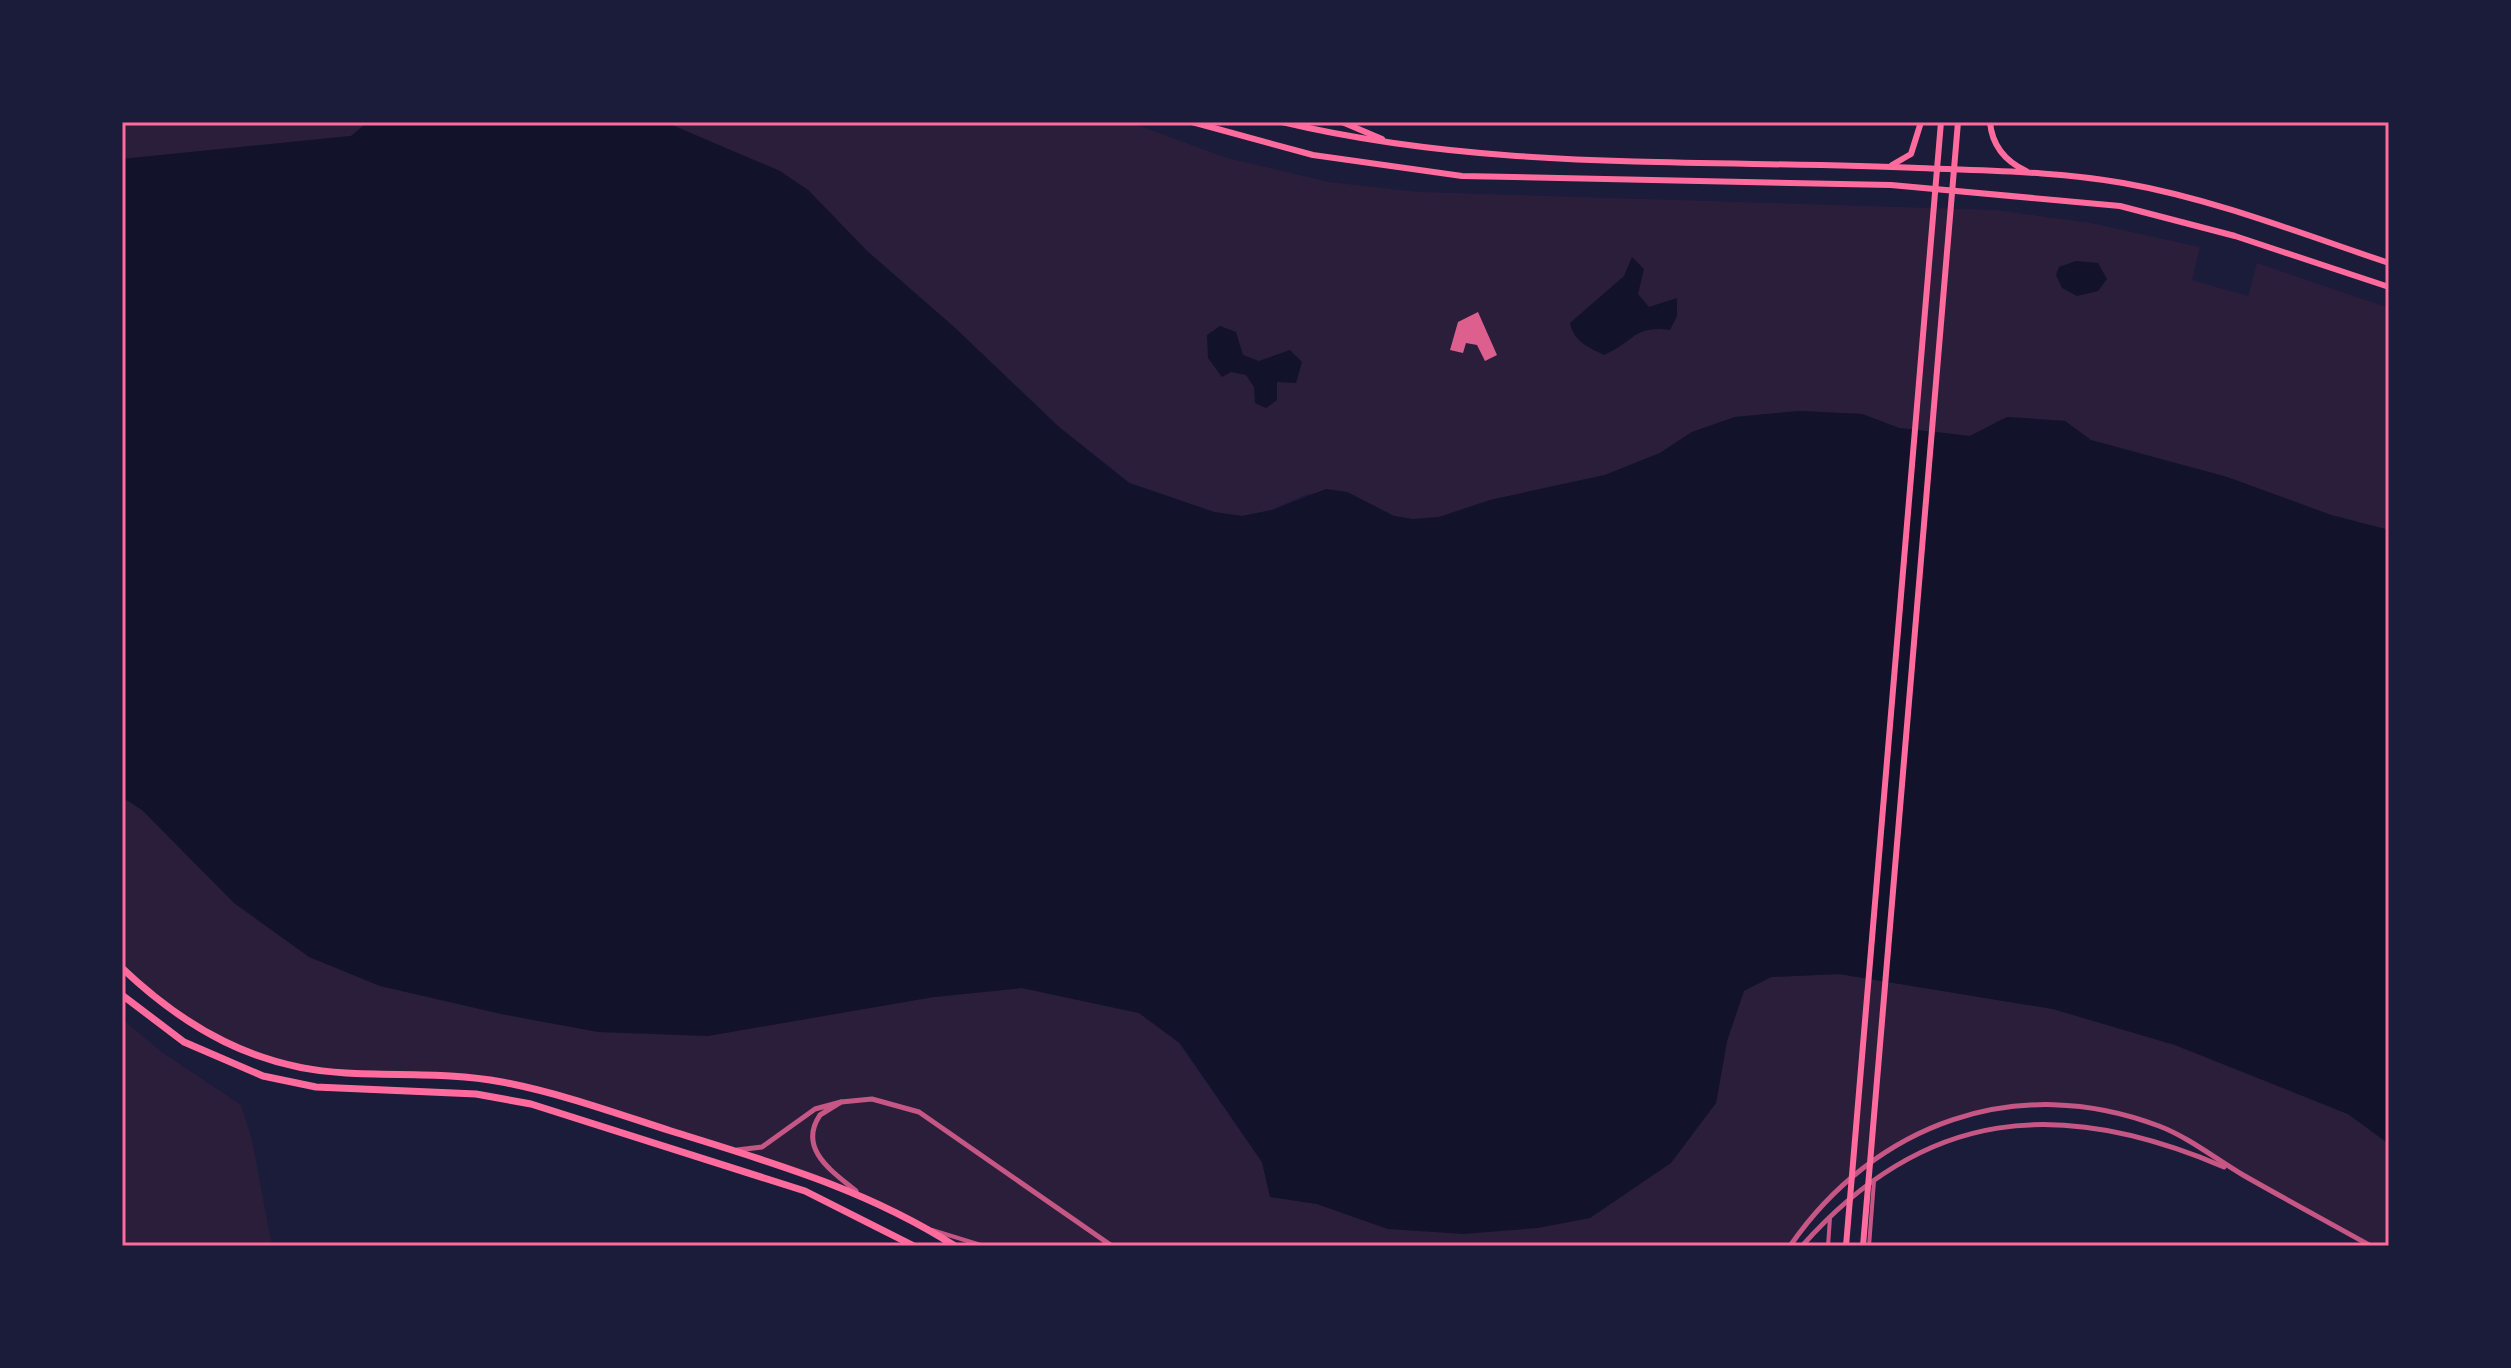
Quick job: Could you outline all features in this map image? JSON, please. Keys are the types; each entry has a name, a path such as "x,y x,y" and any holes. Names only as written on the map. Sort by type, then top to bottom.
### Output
{"main road":[{"path":"1192,122 1313,155 1447,174 1818,185 2027,195 2120,206 2235,236 2389,287"},
{"path":"1282,122 1393,143 1579,161 1888,167 2030,173 2124,183 2241,214 2389,263"},
{"path":"1342,122 1393,143"},
{"path":"1888,167 1911,154 1921,122"},
{"path":"1846,1246 1941,122"},
{"path":"1949,122 1972,122"},
{"path":"1866,1246 1958,122"},
{"path":"1990,122 1999,151 2012,164 2030,173"},
{"path":"1817,165 1818,185"},
{"path":"122,968 188,1023 267,1060 331,1072 460,1076 502,1082 733,1150 856,1191 928,1228 955,1246"},
{"path":"122,995 184,1042 263,1076 316,1087 476,1094 531,1104 805,1191 914,1246"}],"street":[{"path":"733,1150 762,1147 815,1109 841,1102 881,1100 919,1112 1112,1246"},
{"path":"841,1102 820,1115 813,1130 813,1142 821,1161 856,1191"},
{"path":"1791,1245 1828,1197 1887,1150 1944,1121 2013,1106 2082,1106 2122,1112 2163,1127 2371,1246"},
{"path":"1802,1246 1830,1216 1874,1181 1951,1140 1980,1132 2049,1123 2118,1130 2185,1150 2243,1175"},
{"path":"1866,1246 1874,1181"},
{"path":"1828,1246 1830,1216"},
{"path":"928,1228 984,1246"}],"shaded area":[{"path":"122,122 368,122 351,136 122,159"},
{"path":"368,122 665,122 780,171 808,190 867,251 954,327 1059,427 1129,483 1214,512 1242,516 1272,510 1326,489 1347,492 1394,516 1413,519 1439,517 1490,500 1605,475 1660,453 1692,432 1735,417 1799,411 1862,414 1899,428 1970,436 2007,417 2065,421 2091,440 2227,477 2331,515 2389,530 2389,1144 2348,1114 2175,1045 2053,1009 1839,974 1771,977 1744,991 1727,1041 1716,1103 1671,1163 1590,1218 1538,1228 1463,1234 1388,1229 1317,1204 1270,1197 1262,1162 1180,1043 1139,1013 1022,988 934,997 708,1036 598,1032 501,1014 380,986 309,957 234,903 142,810 122,797 122,159 351,136"},
{"path":"665,122 1129,122 1227,158 1329,182 1419,192 1995,210 2091,223 2200,247 2192,280 2248,296 2257,263 2389,308 2389,530 2331,515 2227,477 2090,440 2065,421 2007,417 1970,436 1899,428 1862,414 1799,411 1735,417 1692,432 1660,453 1605,475 1490,500 1439,517 1413,520 1394,516 1347,492 1307,494 1272,510 1242,516 1214,512 1130,483 1059,427 954,327 867,251 808,190"},
{"path":"1632,257 1644,269 1638,294 1649,307 1677,298 1677,316 1670,330 1641,332 1604,355 1578,339 1570,323 1624,276"},
{"path":"2076,261 2098,263 2107,279 2098,291 2077,296 2062,288 2056,275 2059,267"},
{"path":"1220,326 1236,332 1243,355 1259,361 1290,350 1302,362 1296,383 1277,382 1277,400 1266,408 1255,403 1254,387 1246,375 1231,372 1222,377 1208,358 1207,335"},
{"path":"122,797 142,810 934,997 1022,988 1139,1013 1179,1043 1262,1162 1270,1196 1317,1204 1388,1229 1716,1103 1727,1041 1744,990 1771,977 1839,974 2053,1009 2175,1045 2348,1114 2389,1144 2389,1246 2371,1246 2163,1127 2121,1112 2049,1104 1977,1112 1887,1150 1828,1197 1792,1243 1794,1246 955,1246 928,1228 802,1170 502,1082 304,1069 209,1035 122,968"},
{"path":"122,1019 163,1053 241,1105 252,1140 272,1246 122,1246"}],"building":[{"path":"1478,312 1497,355 1485,361 1477,345 1466,343 1463,353 1450,350 1458,322"}]}
